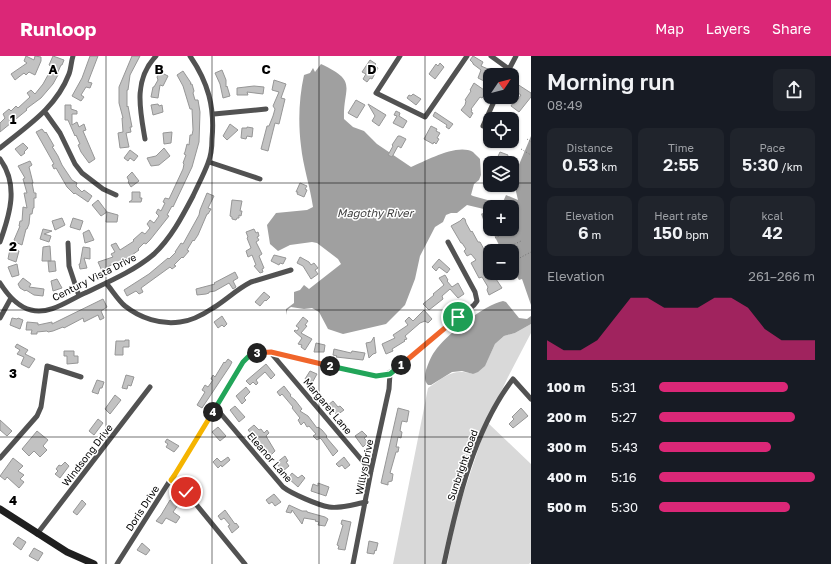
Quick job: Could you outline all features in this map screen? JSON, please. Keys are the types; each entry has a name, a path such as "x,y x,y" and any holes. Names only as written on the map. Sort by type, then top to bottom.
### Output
{"street":[{"path":"0,148 45,112 57,98 69,74 73,56"},
{"path":"145,139 139,94 141,82 147,69 156,56"},
{"name":"Century Vista Drive","path":"0,283 11,298 30,310 40,311 51,309 106,283 141,264 165,242 177,226 209,162 212,140 214,114 202,76 190,56"},
{"path":"392,56 399,58 376,93 425,117 466,56"},
{"path":"491,56 508,68"},
{"path":"510,68 516,56"},
{"path":"214,114 266,109"},
{"path":"45,112 60,132 75,164 82,172 103,189 116,195"},
{"path":"0,159 9,176 12,189 12,203 0,242"},
{"path":"209,162 260,179"},
{"path":"390,374 474,305 476,301 475,292 448,242"},
{"path":"68,243 69,266 78,296"},
{"path":"106,283 125,306 138,314 151,320 180,322 213,309 245,285 291,270"},
{"path":"0,318 11,298"},
{"name":"Doris Drive","path":"117,564 247,358 257,353 271,352 376,376 390,374"},
{"name":"Margaret Lane","path":"271,352 371,471"},
{"path":"0,458 37,416 41,407 47,366 81,377"},
{"name":"Willys Drive","path":"353,564 371,471 390,389 390,374"},
{"name":"Sunbright Road","path":"444,564 455,514 473,456 491,413 501,395 513,379 531,399"},
{"name":"Windsong Drive","path":"37,534 150,386"},
{"name":"Eleanor Lane","path":"216,408 283,487 290,493 329,507 340,507 366,502"},
{"path":"171,480 186,492 245,564"},
{"path":"0,509 67,552 94,564"}],"path":[{"path":"527,139 531,142"},
{"path":"521,149 531,155"},
{"path":"496,238 500,236"},
{"path":"515,244 521,241"},
{"path":"519,258 531,252"}],"shaded area":[{"path":"531,324 531,333 487,422 531,464 531,562 529,564 447,564 457,515 443,564 393,564 428,388 444,377 454,373 466,372 473,374 487,361 495,344 504,336 515,333","holes":["485,429 458,510 473,456"]}],"water":[{"name":"Magothy River","path":"321,64 333,70 340,76 345,81 346,86 344,119 353,127 364,131 377,144 411,167 450,151 466,150 473,152 480,159 481,175 479,180 474,184 471,195 488,200 483,200 483,209 467,205 457,213 446,215 443,222 435,227 420,256 415,279 405,305 386,324 343,334 328,329 319,312 312,308 304,309 291,307 287,310 286,315 286,309 294,303 294,292 300,290 304,285 309,289 341,264 338,259 317,243 312,242 290,245 278,251 270,244 267,225 276,213 307,210 313,207 302,154 300,137 300,110 304,75 310,73 313,68 315,72"},
{"name":"Magothy River","path":"531,136 531,305 522,279 519,280 519,244 498,244 494,236 519,236 519,200 516,192 519,192 519,165"},
{"name":"Magothy River","path":"506,195 518,200 504,200"},
{"path":"503,301 506,302 519,318 527,319 531,316 531,324 515,333 504,336 495,344 485,366 478,372 473,374 462,371 452,372 431,385 428,385 425,380 426,370 432,355 447,337 476,314 495,303"}],"building":[{"path":"26,56 34,60 35,56 41,57 41,61 35,75 29,72 26,75 24,73 15,80 11,74 27,63 24,61"},
{"path":"53,56 64,60 53,84 41,98 0,132 0,123 5,118 3,114 9,109 11,111 16,106 18,108 30,97 27,93 31,90 35,94 48,75 50,75 54,68 49,65"},
{"path":"90,56 98,56 88,82 92,83 90,88 86,87 81,95 84,97 81,101 72,96 82,78"},
{"path":"132,56 140,56 130,75 127,90 127,107 128,106 132,127 130,127 131,132 126,133 129,147 120,148 118,133 123,132 123,118 119,103 119,87"},
{"path":"473,56 483,62 481,66 486,68 483,68 483,80 478,78 481,70 470,60"},
{"path":"370,60 376,64 374,66 378,68 372,79 370,78 367,82 363,79 366,74 362,72"},
{"path":"440,63 444,67 435,79 429,74 436,64 438,66"},
{"path":"222,70 230,96 223,98 220,84 215,73"},
{"path":"183,71 191,83 190,84 192,84 195,100 198,100 200,112 199,142 192,167 173,207 172,206 167,215 169,216 150,240 146,244 144,243 138,249 139,250 125,260 111,265 102,271 98,262 113,257 111,254 115,252 111,245 116,243 120,250 134,241 133,240 142,232 145,234 150,228 147,224 150,220 154,223 159,216 156,213 158,209 161,211 165,203 163,202 165,198 169,199 183,169 183,163 186,155 184,154 187,144 189,145 190,135 192,135 193,130 192,109 190,109 183,86 177,75"},
{"path":"160,72 168,76 163,86 160,85 158,98 151,97 153,87 158,80 157,77"},
{"path":"274,80 286,84 281,98 285,99 279,124 275,123 268,151 261,149 267,126 269,126 275,109 273,106 279,92 272,90"},
{"path":"474,83 483,89 483,97 480,97 471,109 471,112 473,113 470,118 461,110 465,105 465,100 471,91 470,90"},
{"path":"519,85 531,93 531,97 519,112 511,106 512,104 519,104 519,98 521,95 519,94"},
{"path":"254,86 264,87 263,94 247,92 248,95 237,95 237,88"},
{"path":"413,94 421,99 416,105 407,98 409,95 411,96"},
{"path":"356,100 365,105 357,118 348,113"},
{"path":"158,104 159,106 162,105 163,112 153,115 151,105"},
{"path":"368,104 386,115 379,126 372,121 375,116"},
{"path":"65,105 71,105 71,109 77,111 77,114 72,114 72,125 77,122 79,127 84,124 86,130 83,131 95,159 89,163 81,152 78,145 80,144 68,120 65,120"},
{"path":"396,111 400,113 399,116 407,121 403,128 393,123 397,116 394,115"},
{"path":"435,112 453,124 449,129 446,127 447,125 433,116"},
{"path":"230,124 238,130 227,140 223,136"},
{"path":"431,126 437,129 436,131 440,133 436,144 424,139"},
{"path":"242,128 253,128 252,137 247,136 246,139 241,138"},
{"path":"42,129 45,133 46,132 54,146 52,147 62,165 72,180 77,183 76,186 82,192 84,190 92,196 88,202 75,193 74,194 67,187 56,168 54,169 52,165 54,164 36,132"},
{"path":"172,132 171,143 164,144 163,133"},
{"path":"398,136 406,139 401,148 398,146 392,157 388,155"},
{"path":"23,143 28,148 21,156 15,149"},
{"path":"164,148 170,156 159,165 151,166 147,158 156,156"},
{"path":"130,150 138,156 134,161 130,158 128,161 124,158"},
{"path":"500,152 508,155 508,156 498,156"},
{"path":"30,161 32,165 29,167 36,198 34,198 34,208 32,214 30,214 29,224 26,229 22,245 14,240 20,226 20,221 22,221 23,207 27,208 24,193 27,193 23,179 25,178 18,166"},
{"path":"132,172 139,181 131,187 127,177"},
{"path":"300,183 307,186 304,197 296,192"},
{"path":"132,192 140,192 140,198 142,198 141,202 129,202 132,200"},
{"path":"207,193 214,196 208,208 211,209 207,214 198,235 187,250 189,251 174,265 176,266 172,269 170,267 141,288 143,292 139,294 136,291 127,296 124,290 149,274 168,258 169,259 176,252 181,243 183,244 199,215"},
{"path":"98,200 107,212 101,216 92,205"},
{"path":"232,200 242,201 240,211 242,211 241,216 239,215 239,218 236,220 232,219 230,216"},
{"path":"107,212 118,215 117,222 106,222"},
{"path":"62,218 65,225 55,230 52,221"},
{"path":"73,218 83,221 80,230 70,227"},
{"path":"463,218 465,219 471,232 472,231 483,248 483,279 482,277 479,278 471,263 476,260 471,254 467,256 464,251 466,249 451,226"},
{"path":"43,229 52,231 44,234 51,236 49,242 40,239"},
{"path":"254,229 256,233 258,232 259,236 257,237 259,240 256,242 262,254 259,256 264,268 262,269 263,272 260,273 254,266 256,265 252,255 248,257 246,251 251,248 246,232"},
{"path":"89,230 94,240 85,243 83,233"},
{"path":"50,246 51,261 55,261 56,271 49,272 48,261 42,261 43,247"},
{"path":"83,247 90,248 90,259 84,258 87,268 80,269 79,264"},
{"path":"10,249 19,251 16,262 8,259"},
{"path":"274,255 286,258 283,264 280,263 279,265 271,261"},
{"path":"300,257 309,262 311,265 314,263 318,268 315,270 318,274 311,279 303,266 297,263"},
{"path":"439,259 450,269 447,273 439,267 436,271 432,267"},
{"path":"17,264 19,275 12,277 8,267"},
{"path":"235,272 238,278 233,281 236,287 233,289 229,283 215,291 197,295 196,289 215,284 214,283"},
{"path":"445,275 448,280 447,281 452,287 458,283 464,294 458,298 450,289 442,296 443,299 429,310 423,304 444,285 439,278"},
{"path":"23,278 31,284 29,287 44,289 43,296 34,295 20,288 18,284"},
{"path":"57,279 62,288 53,291 51,281"},
{"path":"484,280 497,280 502,288 489,295 487,290 488,287"},
{"path":"264,292 270,297 260,306 255,302"},
{"path":"103,299 107,307 101,311 104,318 100,320 98,315 84,322 83,318 64,328 63,327 48,332 37,332 37,334 31,334 32,330 26,330 27,322 38,323 38,325 52,322 52,324"},
{"path":"424,310 432,319 428,323 425,321 420,323 405,336 407,339 404,340 405,341 392,349 393,351 386,354 382,344 395,338 393,335 408,325 405,321 409,317 413,321"},
{"path":"222,316 227,324 224,327 222,325 218,328 214,322"},
{"path":"303,317 308,321 305,325 307,326 301,333 312,339 305,350 301,347 302,345 298,344 302,338 294,331 297,331 299,328 296,326"},
{"path":"12,318 23,320 20,329 10,325"},
{"path":"374,337 376,353 369,358 366,343 371,342"},
{"path":"129,340 129,347 123,347 123,355 115,355 116,341"},
{"path":"316,343 325,345 324,352 314,352"},
{"path":"17,344 28,350 25,354 35,359 29,368 21,364 24,357 17,354 20,350 15,347"},
{"path":"334,349 351,353 352,351 365,353 363,360 336,357 337,356 333,355"},
{"path":"64,351 74,351 74,356 78,356 78,363 67,364 67,356 64,356"},
{"path":"228,359 232,362 230,366 202,408 197,405 205,392 202,390 205,385 208,387 213,380 211,379 213,375 215,377 224,362 225,363"},
{"path":"266,364 275,375 271,379 265,372 256,380 258,383 256,385 253,382 250,385 246,381"},
{"path":"310,371 317,374 312,383 305,379"},
{"path":"126,375 134,377 131,386 128,385 127,389 122,388"},
{"path":"97,380 104,382 98,394 92,392"},
{"path":"284,386 291,395 290,396 302,409 300,411 308,416 317,428 318,427 322,430 338,451 333,456 320,438 317,440 313,436 316,434 309,426 307,427 304,422 301,425 298,420 300,418 292,408 293,407 282,394 280,396 277,392"},
{"path":"246,387 250,392 244,398 246,400 242,404 236,396"},
{"path":"115,395 121,400 110,414 105,409"},
{"path":"333,401 338,407 340,406 344,410 337,415 328,405"},
{"path":"235,406 245,417 239,422 230,410"},
{"path":"398,408 409,411 407,422 402,421 400,431 402,432 401,438 398,437 396,447 399,447 398,452 396,452 390,473 393,474 392,481 388,482 388,485 381,483"},
{"path":"521,408 528,416 513,428 509,424 514,419 512,417"},
{"path":"98,419 103,423 94,435 89,431"},
{"path":"0,420 12,431 7,436 0,430"},
{"path":"254,425 259,430 261,429 264,433 267,430 269,433 266,436 275,451 270,456 248,430"},
{"path":"218,427 226,436 220,441 212,432"},
{"path":"37,431 48,440 43,446 47,450 40,457 34,451 29,456 22,449"},
{"path":"362,431 367,436 364,438 368,442 363,447 355,436"},
{"path":"167,439 179,446 174,452 166,447 168,444 165,442"},
{"path":"285,456 288,461 286,462 289,466 283,471 276,463"},
{"path":"228,457 230,460 222,467 221,465 218,468 213,462 217,458 221,462"},
{"path":"344,457 350,465 345,469 342,465 339,467 336,464"},
{"path":"13,458 23,466 18,471 24,475 20,479 24,482 19,488 7,477 5,480 0,476"},
{"path":"65,462 69,466 60,478 55,474 58,471 56,469 59,465 61,466"},
{"path":"292,473 298,478 302,475 305,478 298,487 288,478"},
{"path":"318,483 329,487 326,496 311,491 313,484 318,486"},
{"path":"274,494 281,502 275,506 272,502 269,504 266,500"},
{"path":"82,500 86,504 77,515 73,512"},
{"path":"170,500 178,505 173,512 180,517 176,523 166,518 162,524 156,521"},
{"path":"289,505 302,511 307,511 325,517 328,519 325,526 318,525 319,522 315,521 316,520 304,518 302,524 292,510 291,513 286,512"},
{"path":"225,510 239,527 232,533 228,526 230,525 224,518 221,520 218,516"},
{"path":"342,520 351,522 345,550 338,549 339,546 337,545 343,525 341,524"},
{"path":"18,537 26,542 21,550 13,544"},
{"path":"369,541 378,543 374,554 367,553"},
{"path":"142,543 150,550 146,555 137,550"},
{"path":"34,548 43,553 38,561 29,556"}],"route":[{"path":"186,492 171,480 243,362 250,355 271,352 376,376 390,374 458,317"}]}
